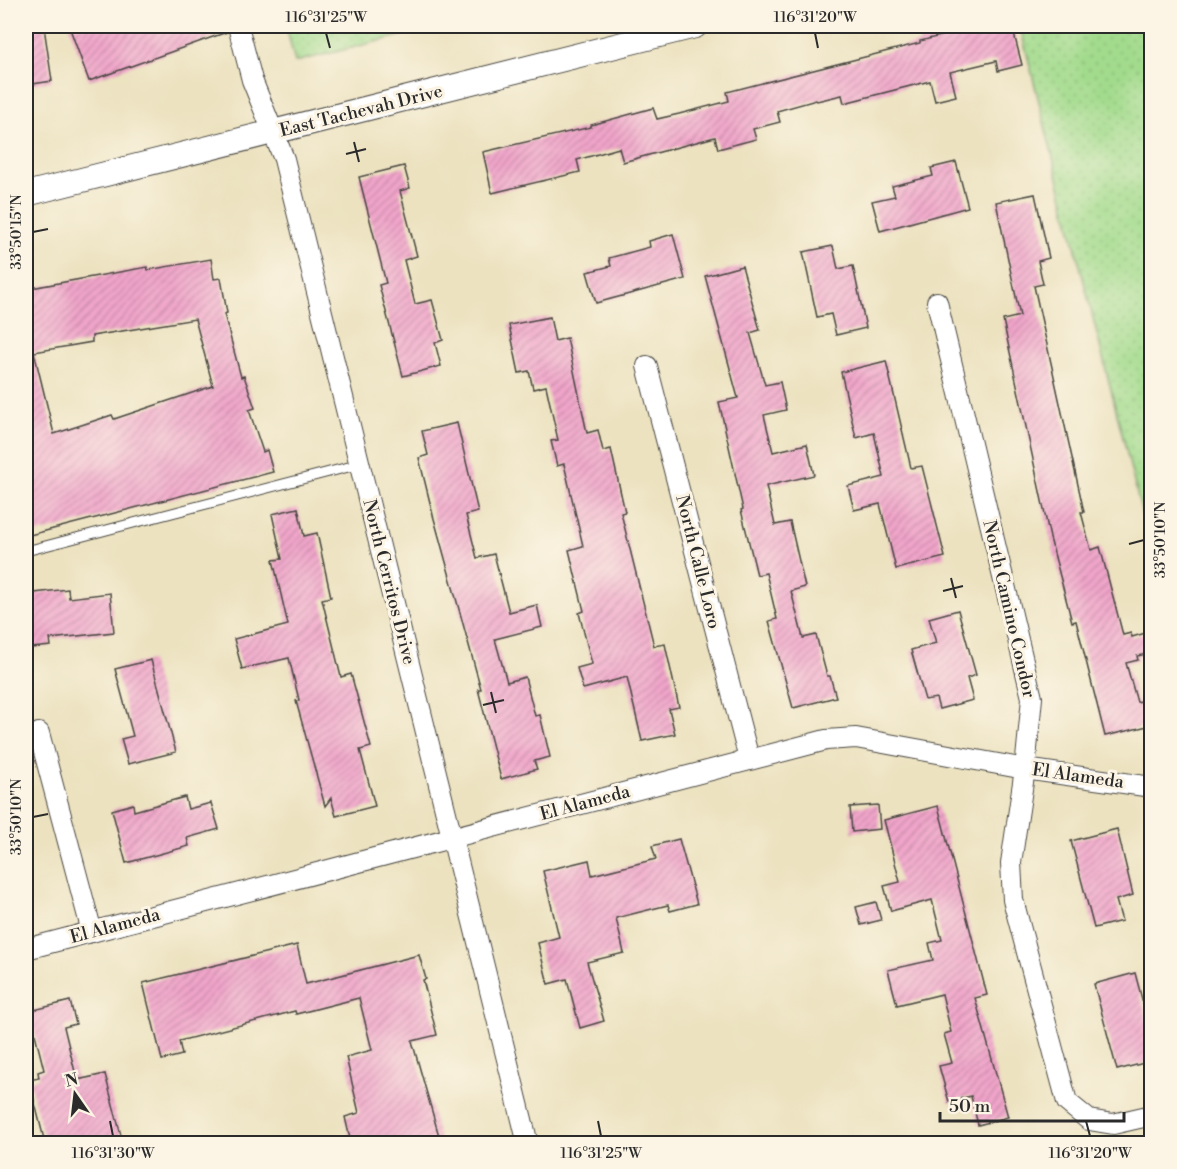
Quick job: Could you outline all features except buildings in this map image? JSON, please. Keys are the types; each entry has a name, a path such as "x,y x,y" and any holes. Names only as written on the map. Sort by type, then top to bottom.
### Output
{"street":[{"name":"North Cerritos Drive","path":"238,26 252,80 284,159 528,1143"},
{"name":"East Tachevah Drive","path":"26,194 695,26"},
{"name":"North Camino Condor","path":"937,302 1032,698 1025,769 1011,863 1013,900 1067,1102 1089,1120 1113,1124 1152,1115"},
{"name":"North Calle Loro","path":"647,366 749,759"},
{"path":"39,733 92,932"},
{"name":"El Alameda","path":"26,949 826,740 856,738 1025,769 1152,787"}],"lane":[{"path":"26,551 360,464"}],"green space":[{"path":"286,26 439,26 295,62"},
{"path":"1020,26 1151,26 1151,550"}]}
